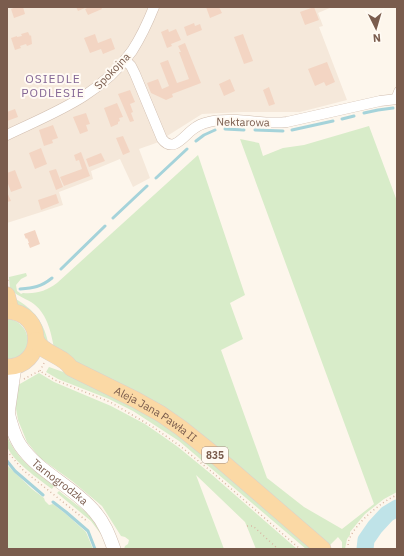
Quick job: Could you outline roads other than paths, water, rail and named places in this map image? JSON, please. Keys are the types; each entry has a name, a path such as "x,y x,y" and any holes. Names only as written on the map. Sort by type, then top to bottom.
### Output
{"main road":[{"name":"835","path":"7,295 9,311 21,314 29,321 34,330 36,340"},
{"path":"16,365 33,351 36,340"},
{"name":"Aleja Jana Pawła II","path":"36,340 41,347 66,362 71,368 136,400 161,414 181,428 323,549"},
{"name":"Aleja Jana Pawła II","path":"16,365 35,360 61,368 71,368"}],"street":[{"name":"Spokojna","path":"7,136 71,104 85,96 109,78 125,60 139,40 154,7"},
{"name":"Nektarowa","path":"125,60 134,70 162,139 171,145 179,142 198,126 214,120 277,123 287,122 396,96"},
{"name":"Tarnogrodzka","path":"16,365 8,411 10,423 16,437 24,450 37,464 93,510 108,531 114,549"}],"waterway":[{"path":"364,113 393,108"},
{"path":"342,119 354,116"},
{"path":"292,130 333,121"},
{"path":"225,129 244,130"},
{"path":"196,141 215,130"},
{"path":"255,130 283,131"},
{"path":"156,178 187,149"},
{"path":"113,218 147,186"},
{"path":"61,269 105,226"},
{"path":"20,289 37,286 52,278"},
{"path":"7,461 15,471 43,495"},
{"path":"53,502 88,531 95,549"},
{"path":"365,549 366,540 375,527 387,514 397,508"}],"district":[{"name":"OSIEDLE PODLESIE","path":"53,85"}]}
